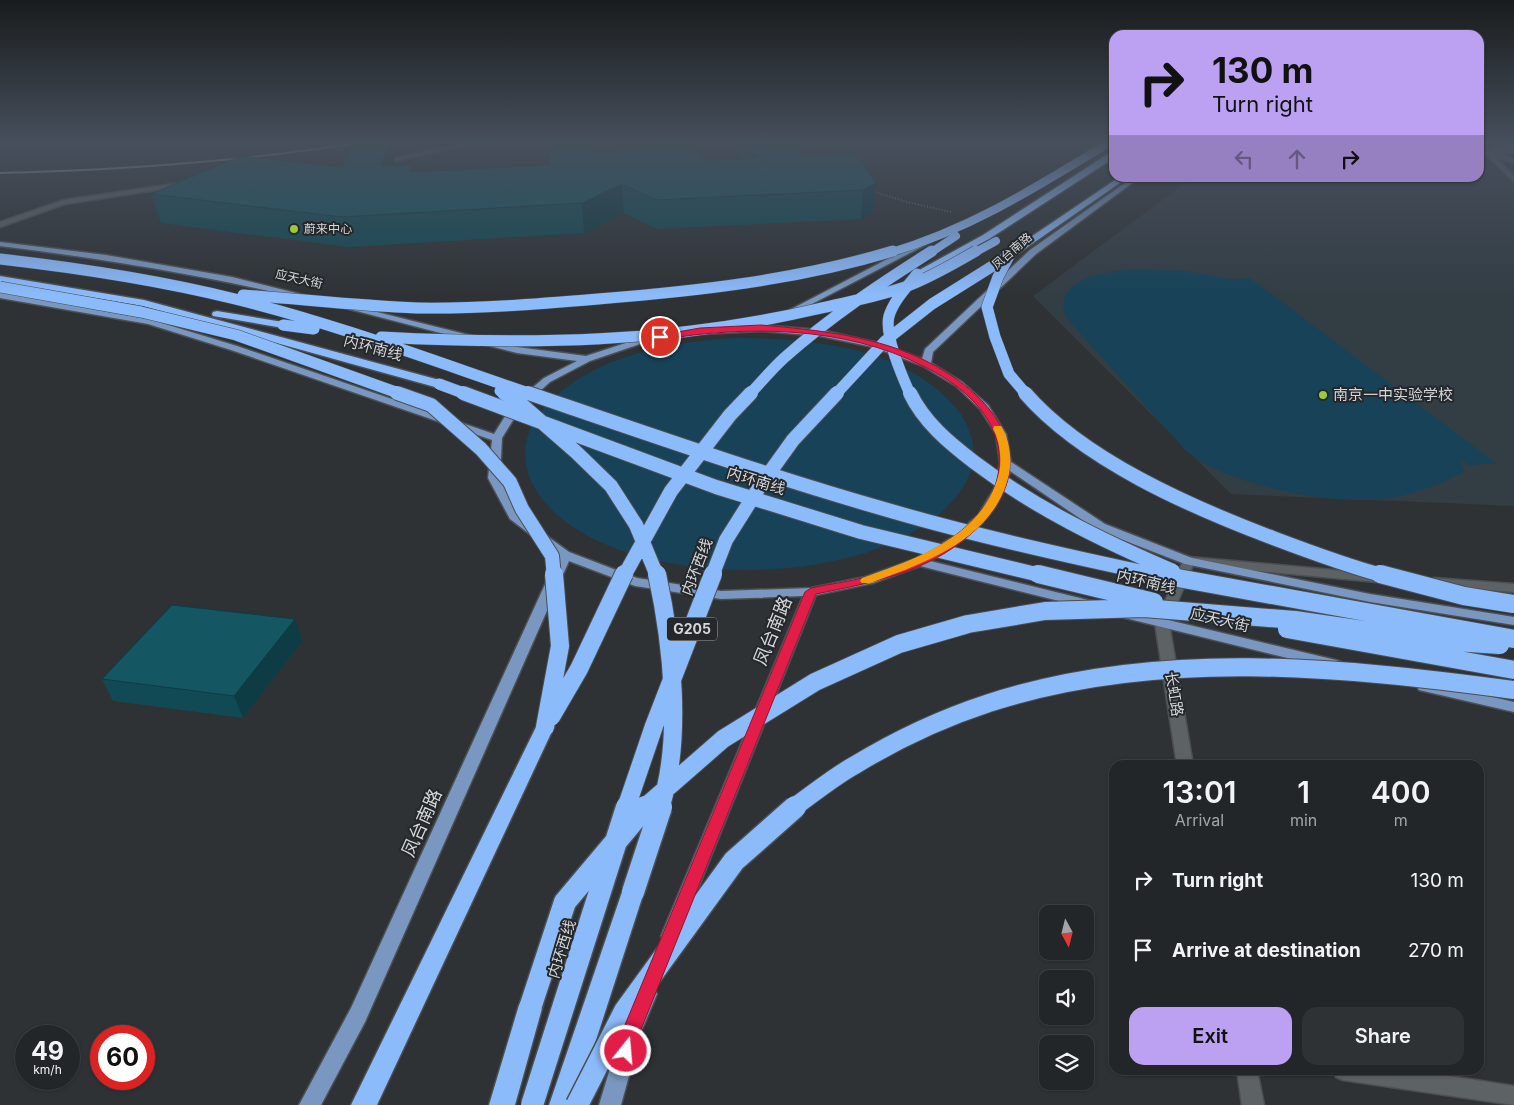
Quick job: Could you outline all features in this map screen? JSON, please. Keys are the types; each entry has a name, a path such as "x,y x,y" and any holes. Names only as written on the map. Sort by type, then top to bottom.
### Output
{"highway":[{"path":"364,1105 545,727 578,669 620,582 671,491 730,415 783,359 854,302 914,262 1028,193"},
{"path":"1055,193 986,237 917,274 894,306 888,322 892,345 907,390 924,417 946,440 994,477 1078,527 1146,560 1180,574 1514,668"},
{"name":"凤台南路","path":"1010,255 1102,193"},
{"path":"205,292 392,307 448,307 579,301 696,290 810,273 856,261 948,232 993,213"},
{"path":"144,303 282,325 372,336 494,343 575,342 638,338 712,331 782,319 914,284 1012,231"},
{"path":"1010,255 998,277 987,307 995,337 1009,374 1040,410 1089,448 1160,489 1239,525 1344,565 1464,596 1514,604"},
{"name":"内环西线","path":"532,1105 613,846 654,726 726,540 760,486 793,440 885,341 932,304 1010,255"},
{"name":"内环南线","path":"0,259 73,267 205,292 324,323 727,459 890,511 984,536 1198,583 1514,639"},
{"name":"内环南线","path":"0,279 144,303 439,384 716,487 860,532 1219,617 1514,668"},
{"path":"0,287 141,312 236,335 431,405 481,449 510,482 522,509 552,556 560,646 545,727"},
{"path":"454,368 513,397 576,452 611,486 636,525 657,575 666,624 672,676 673,716 667,788 562,1105"},
{"path":"502,1105 531,1005 565,902 638,813 723,739 815,682 899,644 968,624 1045,611 1144,608 1295,620 1439,641 1514,646"},
{"path":"577,1105 625,1011 734,861 787,812 854,765 914,733 988,703 1059,684 1147,670 1257,667 1415,677 1514,690"}],"main road":[{"path":"761,328 1020,193"},
{"name":"凤台南路","path":"926,364 928,350 1033,252 1116,193"},
{"name":"应天大街","path":"0,244 106,257 232,279 407,320 517,350 587,359"},
{"path":"0,295 149,322 497,438"},
{"path":"761,328 820,333 876,345 926,364 959,384 984,407 1001,434 1006,463 1000,489 984,516 956,540 919,562 868,580 811,592 721,595 635,582 565,555 516,519 494,478 497,438 516,407 522,401 547,380 587,359 641,341 700,330 761,328"},
{"path":"1006,463 1101,527 1189,561 1370,598 1514,621"},
{"name":"凤台南路","path":"310,1105 358,1015 565,555"},
{"name":"应天大街","path":"919,562 1162,623 1514,707"},
{"name":"凤台南路","path":"610,1105 631,1032 811,592"}],"street":[{"path":"0,225 64,202 123,193"},
{"path":"1162,623 1189,561 1514,588"},
{"name":"长虹路","path":"1162,623 1184,760"},
{"path":"1248,1075 1254,1105"},
{"path":"1376,1075 1514,1096"}],"path":[{"path":"881,193 907,202 973,218"}],"shaded area":[{"name":"南京一中实验学校","path":"1172,193 1514,193 1514,506 1231,494 1033,296"},
{"path":"1134,269 1185,271 1230,279 1250,278 1496,463 1469,465 1461,459 1464,472 1414,493 1375,500 1327,498 1275,489 1228,474 1206,464 1187,452 1065,316 1064,303 1067,293 1075,285 1098,275"},
{"path":"733,338 793,340 824,344 854,350 883,359 911,371 936,388 957,409 967,424 974,450 969,476 937,516 886,545 824,563 754,570 685,566 621,551 569,524 534,487 525,457 527,437 542,410 561,392 583,377 606,365 630,356 681,344"}],"building":[{"path":"604,193 582,203 342,217 151,194"},
{"path":"640,193 810,193 656,200"},
{"path":"172,605 295,619 234,696 102,679"}],"slow traffic":[{"path":"866,581 919,562 956,540 984,516 1000,489 1006,463 1001,434 997,429"}],"place":[{"name":"蔚来中心","path":"294,229"},
{"name":"南京一中实验学校","path":"1323,395"}],"route":[{"path":"626,1051 631,1032 811,592 868,580 919,562 956,540 984,516 1000,489 1006,463 1001,434 984,407 959,384 926,364 876,345 820,333 761,328 700,330 660,337"}]}
